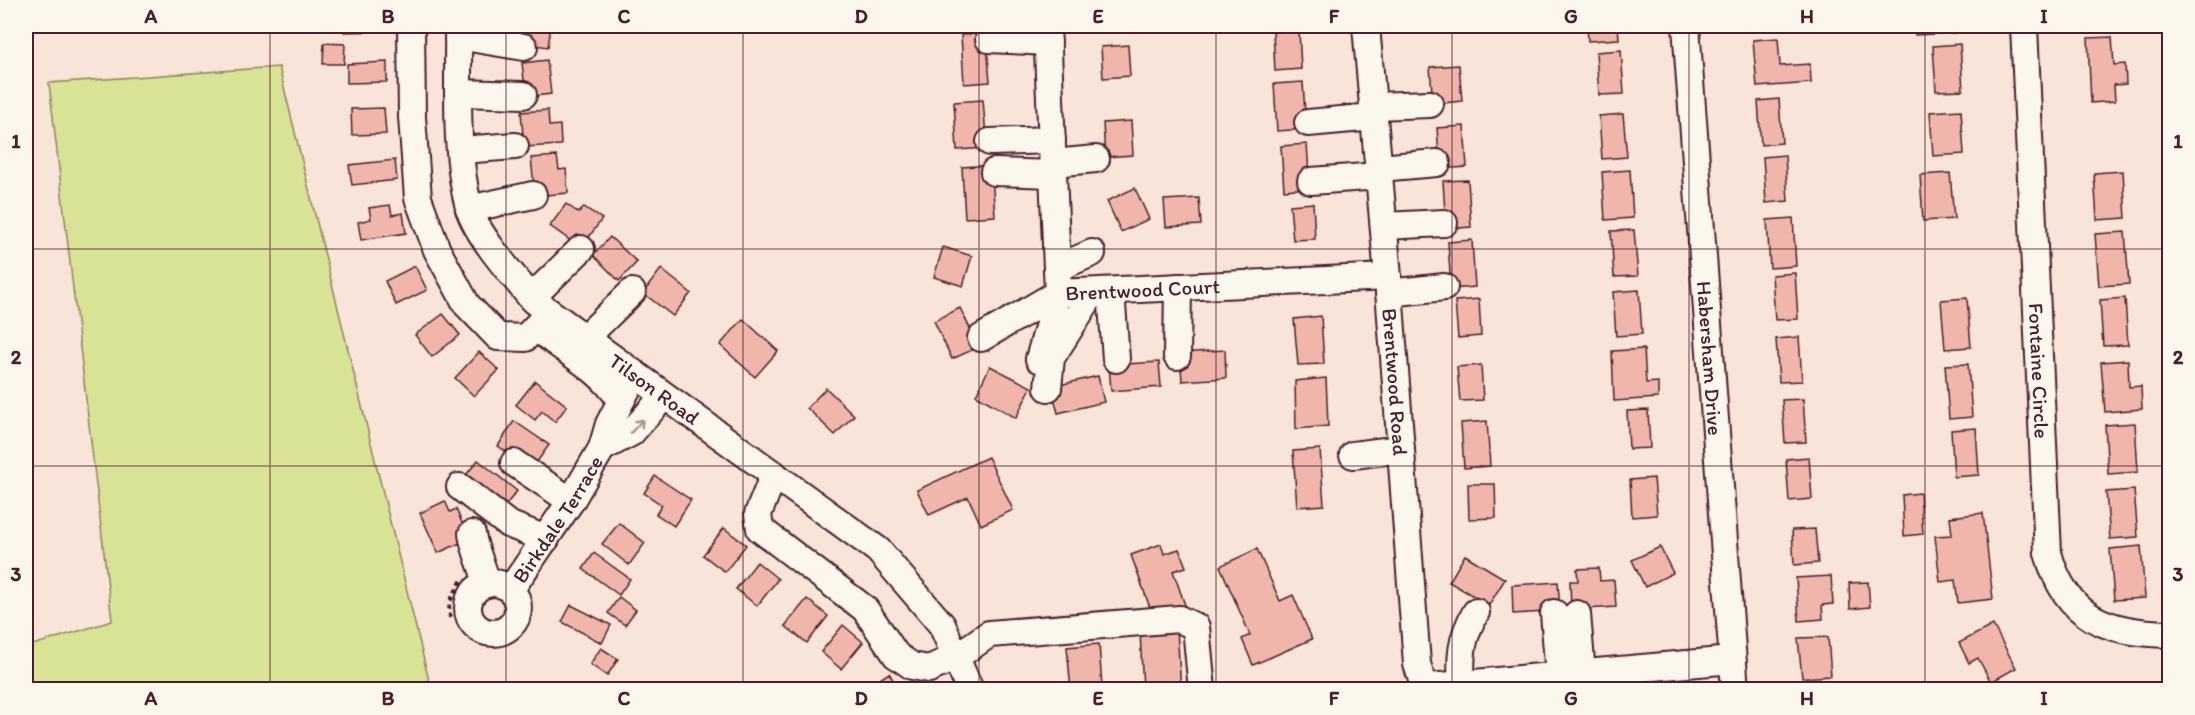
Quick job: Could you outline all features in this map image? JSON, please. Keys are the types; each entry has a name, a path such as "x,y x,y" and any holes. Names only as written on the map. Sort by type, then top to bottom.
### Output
{"street":[{"path":"411,26 418,198 437,250 467,304 498,337 525,338 540,311 584,253"},
{"name":"Brentwood Road","path":"1366,26 1389,285 1416,664 1422,683 1429,687 1457,686"},
{"name":"Habersham Drive","path":"1686,26 1735,690"},
{"name":"Fontaine Circle","path":"2024,26 2048,553 2055,578 2066,597 2088,616 2116,629 2141,634 2169,634"},
{"path":"458,31 524,47"},
{"name":"Tilson Road","path":"458,31 461,150 469,209 490,246 540,311 585,338 878,550 942,625 970,690"},
{"path":"989,39 1047,34"},
{"name":"Brentwood Court","path":"1047,34 1058,281 1102,291 1179,287 1389,285 1444,287"},
{"path":"459,93 523,95"},
{"path":"1308,123 1430,104"},
{"path":"990,142 1053,159"},
{"path":"461,150 514,146"},
{"path":"994,172 1053,159 1096,159"},
{"path":"1311,181 1437,164"},
{"path":"469,209 533,195"},
{"path":"1384,226 1444,223"},
{"path":"981,338 1092,253"},
{"path":"1058,281 1040,384 1051,358 1102,291"},
{"path":"1177,356 1179,287"},
{"path":"1102,291 1116,359"},
{"path":"585,338 632,292"},
{"path":"540,311 551,341 604,379 613,390"},
{"path":"597,421 613,390 635,374"},
{"name":"Birkdale Terrace","path":"472,534 476,557 499,587 546,539 571,501 602,448 609,424 635,374"},
{"name":"Birkdale Terrace","path":"602,448 631,433 664,396"},
{"path":"1353,455 1401,449"},
{"path":"514,463 571,501"},
{"path":"774,474 758,514 760,529 865,609 896,655 912,666 929,669 956,657 989,634 1179,619 1196,627 1202,690"},
{"path":"460,487 508,524 546,539"},
{"path":"1476,612 1465,632 1457,686 1520,684 1570,675 1732,660"},
{"path":"1565,613 1570,675"}],"green space":[{"path":"279,67 431,689 26,689 26,647 112,621 49,83"}],"building":[{"path":"344,26 388,26 388,31 344,32"},
{"path":"525,26 551,26 548,47 522,43"},
{"path":"1100,26 1129,26 1129,28 1101,30"},
{"path":"1587,26 1618,26 1619,39 1588,41"},
{"path":"1914,26 1953,26 1954,33 1915,35"},
{"path":"1299,30 1301,69 1275,71 1273,32"},
{"path":"986,33 990,82 964,84 961,35"},
{"path":"2112,37 2114,65 2125,64 2126,84 2114,85 2115,101 2091,103 2088,38"},
{"path":"1778,38 1780,66 1810,64 1811,83 1757,87 1753,40"},
{"path":"324,43 345,44 344,64 323,64"},
{"path":"1960,44 1963,90 1936,91 1933,46"},
{"path":"1128,45 1130,76 1103,78 1101,47"},
{"path":"1621,50 1624,94 1599,95 1596,52"},
{"path":"547,60 551,94 526,97 522,63"},
{"path":"387,62 387,82 347,83 347,64"},
{"path":"1459,65 1462,101 1433,104 1430,67"},
{"path":"1303,82 1306,129 1277,131 1274,84"},
{"path":"1779,99 1782,143 1761,145 1758,101"},
{"path":"983,100 987,148 957,150 954,102"},
{"path":"384,108 386,134 352,135 351,109"},
{"path":"548,110 549,126 560,125 561,145 524,147 521,112"},
{"path":"1961,110 1964,154 1933,156 1930,112"},
{"path":"1623,114 1627,157 1602,159 1599,116"},
{"path":"1131,121 1133,155 1105,157 1103,123"},
{"path":"1464,126 1467,167 1440,169 1437,128"},
{"path":"1307,144 1310,188 1284,190 1281,146"},
{"path":"1785,155 1788,201 1766,203 1763,157"},
{"path":"557,156 559,170 566,169 568,193 535,196 531,158"},
{"path":"395,160 397,180 352,185 349,165"},
{"path":"991,165 995,216 965,218 962,167"},
{"path":"1630,170 1633,218 1605,220 1602,172"},
{"path":"2123,171 2126,218 2097,220 2094,173"},
{"path":"1950,173 1954,219 1923,221 1920,175"},
{"path":"1468,180 1471,227 1446,229 1443,181"},
{"path":"1135,188 1149,219 1121,232 1107,201"},
{"path":"1199,198 1201,225 1166,227 1164,200"},
{"path":"1313,203 1315,239 1293,240 1290,205"},
{"path":"566,204 579,213 584,207 602,219 581,248 550,226"},
{"path":"390,205 392,215 403,213 406,233 361,240 358,222 371,219 369,208"},
{"path":"1793,218 1796,266 1770,268 1767,220"},
{"path":"1634,230 1638,276 1614,277 1611,231"},
{"path":"2125,232 2129,284 2099,286 2095,234"},
{"path":"610,237 637,262 619,281 593,255"},
{"path":"1472,240 1475,287 1451,289 1448,242"},
{"path":"943,247 972,256 963,286 934,277"},
{"path":"415,266 427,290 396,305 385,281"},
{"path":"661,269 691,293 673,316 643,293"},
{"path":"1795,273 1798,319 1775,320 1772,275"},
{"path":"1639,290 1642,334 1616,336 1613,292"},
{"path":"1967,298 1971,347 1945,349 1941,300"},
{"path":"2125,298 2128,345 2103,346 2100,300"},
{"path":"1479,299 1481,336 1458,338 1455,301"},
{"path":"960,308 979,347 952,359 934,321"},
{"path":"443,314 460,335 432,357 415,335"},
{"path":"1321,316 1324,364 1298,365 1294,319"},
{"path":"743,319 778,351 755,377 720,345"},
{"path":"1799,337 1802,381 1779,382 1776,339"},
{"path":"1644,349 1646,383 1658,382 1658,398 1614,401 1612,351"},
{"path":"1225,350 1226,378 1182,381 1180,353"},
{"path":"479,352 499,370 474,396 455,378"},
{"path":"2128,360 2129,387 2141,386 2142,409 2105,412 2101,362"},
{"path":"1159,362 1161,387 1111,391 1109,365"},
{"path":"1968,364 1972,417 1949,419 1945,365"},
{"path":"1481,365 1483,400 1460,401 1457,367"},
{"path":"990,366 1031,387 1016,418 976,395"},
{"path":"1098,376 1104,402 1058,413 1051,387"},
{"path":"1326,378 1328,426 1296,429 1295,381"},
{"path":"535,381 567,406 555,422 542,411 535,420 516,405"},
{"path":"826,388 854,415 835,435 807,408"},
{"path":"1803,399 1806,442 1785,443 1782,400"},
{"path":"1648,410 1650,448 1629,449 1627,411"},
{"path":"514,421 549,445 532,469 498,446"},
{"path":"1487,421 1490,466 1464,468 1461,423"},
{"path":"2135,423 2138,472 2108,474 2105,425"},
{"path":"1976,428 1979,475 1954,477 1951,430"},
{"path":"1320,449 1324,505 1297,507 1293,451"},
{"path":"988,457 1013,510 981,525 968,497 929,515 917,490"},
{"path":"1809,457 1812,499 1789,501 1786,459"},
{"path":"478,460 517,491 501,511 462,480"},
{"path":"655,476 691,500 674,526 656,514 662,505 644,493"},
{"path":"1654,478 1657,515 1632,517 1630,480"},
{"path":"1468,484 1495,484 1496,518 1469,519"},
{"path":"2134,490 2138,537 2110,539 2106,492"},
{"path":"1920,493 1923,534 1904,536 1902,495"},
{"path":"445,501 450,512 456,509 469,539 438,553 420,513"},
{"path":"1983,513 1993,599 1958,603 1955,580 1940,582 1935,536 1952,535 1950,517"},
{"path":"619,523 645,543 629,565 602,544"},
{"path":"724,528 746,545 725,572 703,555"},
{"path":"1815,529 1818,563 1794,565 1792,530"},
{"path":"1161,544 1164,554 1179,549 1186,567 1173,571 1185,605 1153,616 1131,555"},
{"path":"2141,546 2145,598 2114,600 2110,549"},
{"path":"1660,547 1673,573 1645,587 1632,560"},
{"path":"1257,549 1280,601 1293,595 1312,639 1253,665 1242,639 1250,635 1220,566"},
{"path":"594,553 630,579 619,595 583,569"},
{"path":"1465,555 1505,579 1489,605 1449,582"},
{"path":"757,562 778,579 757,606 736,589"},
{"path":"1599,568 1600,581 1614,580 1616,607 1571,610 1570,581 1578,581 1577,569"},
{"path":"1831,576 1833,604 1822,605 1823,619 1799,621 1796,578"},
{"path":"1558,582 1560,611 1513,614 1512,585"},
{"path":"1868,582 1870,607 1850,609 1849,583"},
{"path":"619,597 636,610 625,625 608,613"},
{"path":"807,599 828,616 807,643 785,626"},
{"path":"571,605 611,625 602,643 562,622"},
{"path":"843,625 863,642 841,669 821,652"},
{"path":"1993,625 2016,668 1991,682 1978,658 1969,663 1959,643"},
{"path":"1177,630 1181,690 1143,690 1140,632"},
{"path":"1828,637 1831,676 1802,678 1798,638"},
{"path":"1099,644 1102,687 1071,690 1067,647"},
{"path":"601,648 618,659 607,676 590,664"},
{"path":"889,673 899,690 863,690"},
{"path":"2033,684 2045,690 2030,690"}]}
